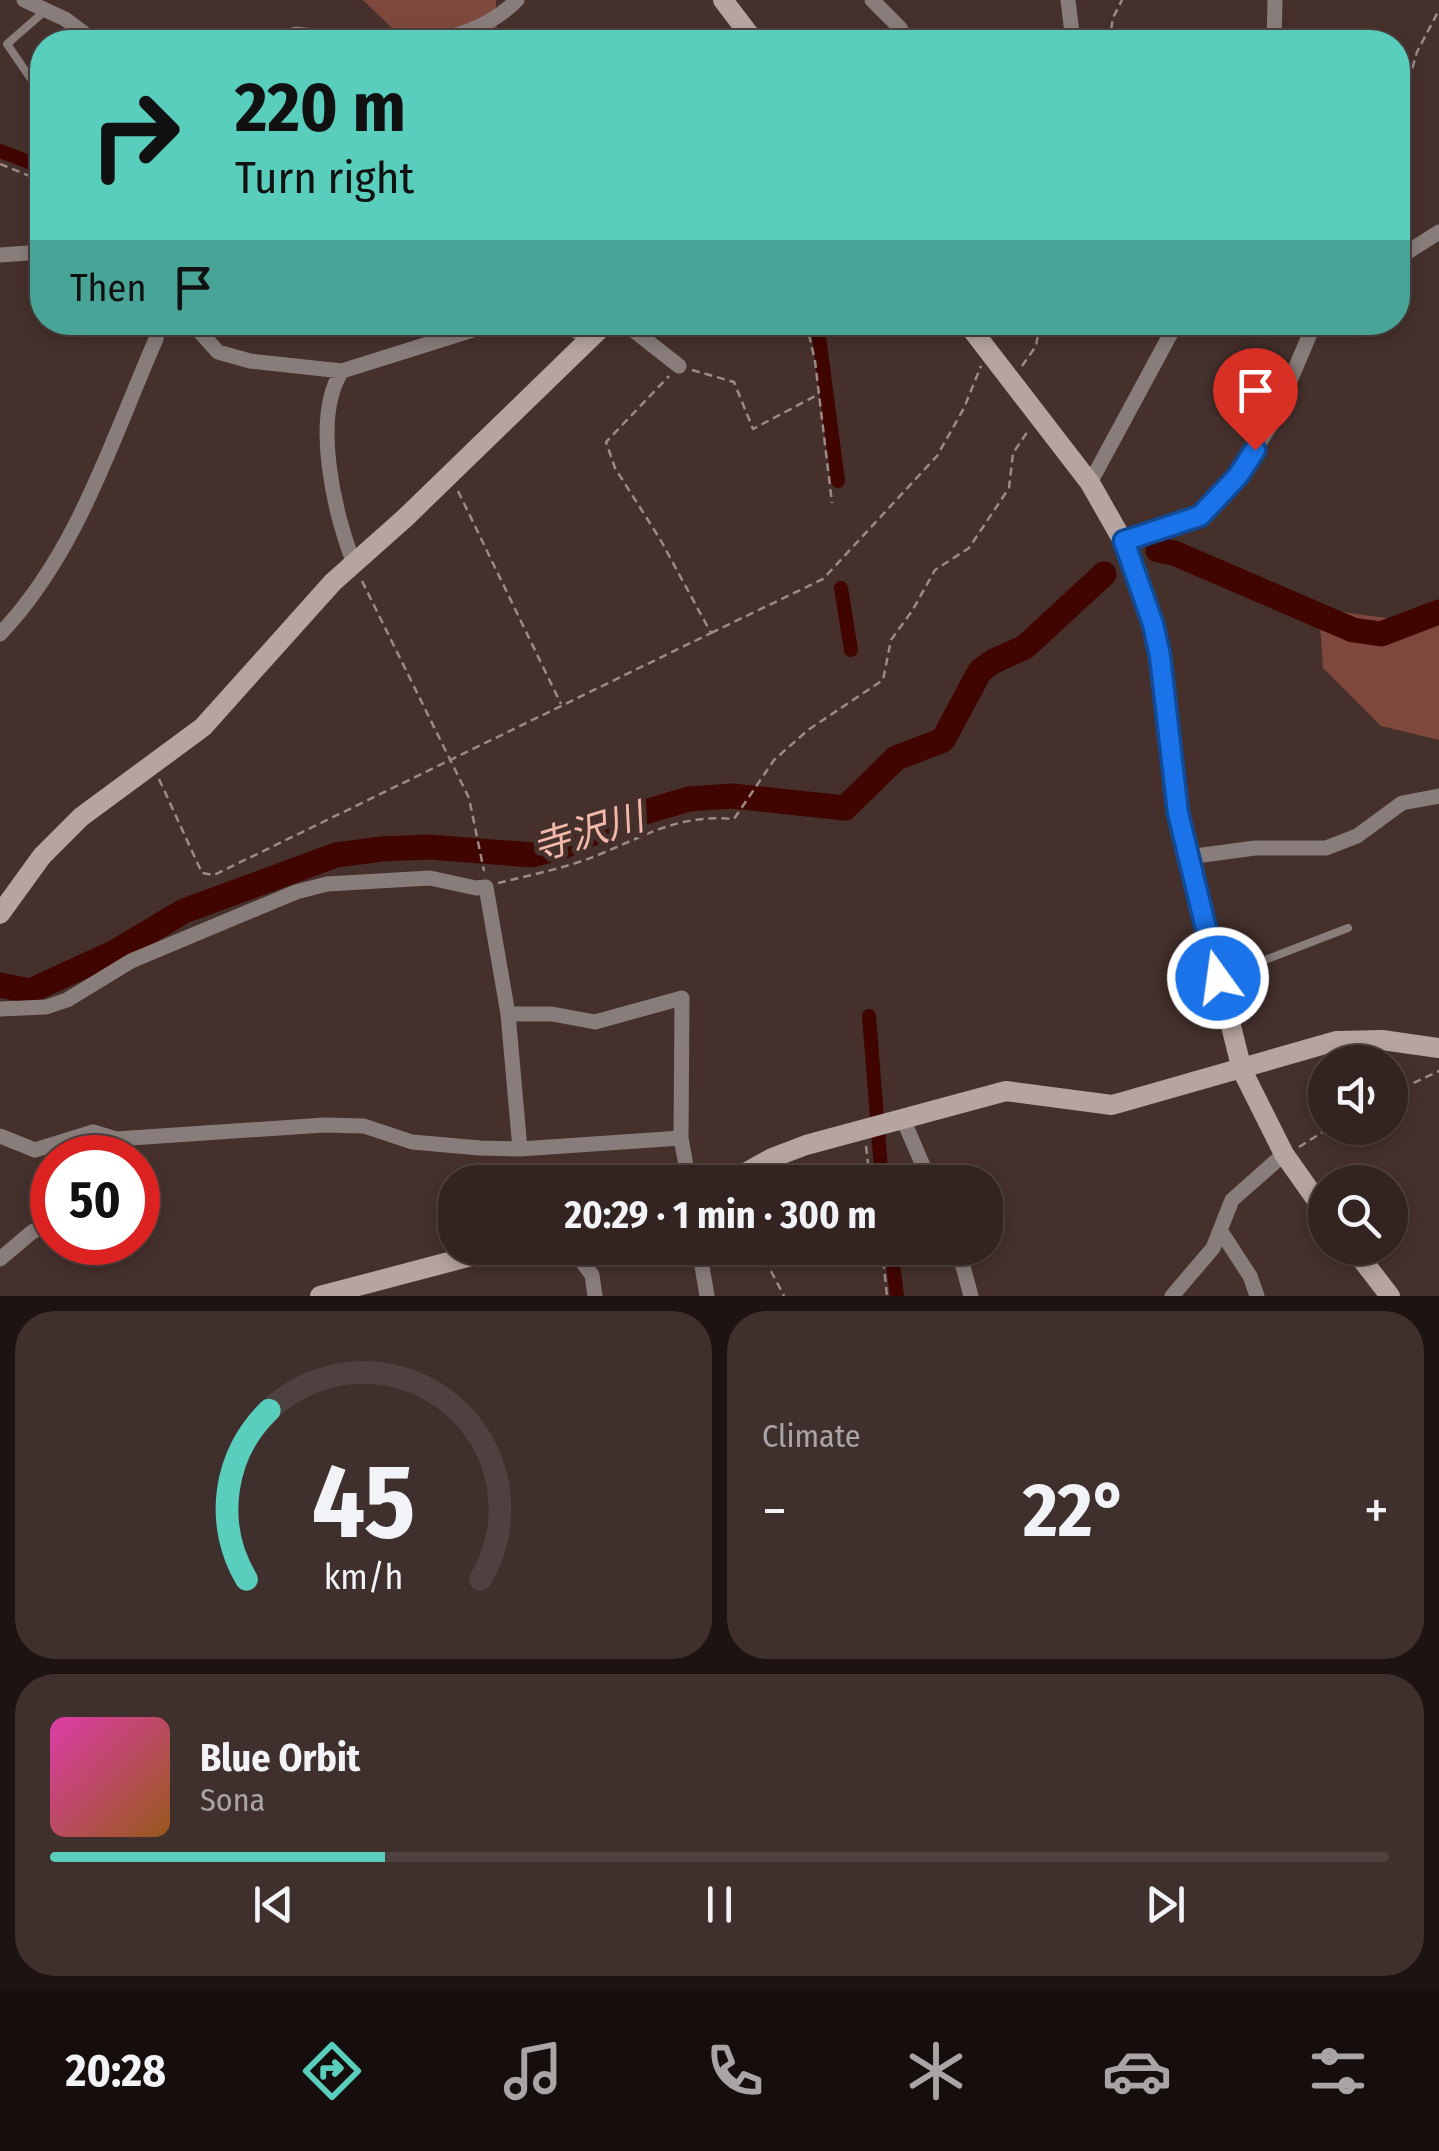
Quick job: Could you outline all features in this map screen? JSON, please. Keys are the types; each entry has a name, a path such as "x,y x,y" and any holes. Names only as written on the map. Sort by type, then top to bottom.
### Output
{"street":[{"path":"24,0 64,18 80,30"},
{"path":"473,30 506,12 518,0"},
{"path":"723,0 746,30"},
{"path":"872,0 901,30"},
{"path":"1068,0 1072,30"},
{"path":"1274,30 1275,0"},
{"path":"1410,250 1439,232"},
{"path":"0,255 30,253"},
{"path":"0,634 24,608 70,534 157,335"},
{"path":"203,335 218,352 250,361 342,371 457,335"},
{"path":"585,335 590,337"},
{"path":"0,914 42,856 80,817 203,727 334,582 592,335"},
{"path":"640,335 679,366"},
{"path":"976,335 1090,483 1124,541 1138,574 1160,656 1178,813 1242,1070 1285,1156 1308,1188"},
{"path":"1090,483 1170,335"},
{"path":"1124,541 1200,516 1238,476 1272,424 1310,335"},
{"path":"342,371 334,384 328,433 334,499 354,564"},
{"path":"1188,857 1255,848 1326,848 1358,836 1402,803 1439,796"},
{"path":"0,1009 46,1007 66,1000 131,961 296,892 328,884 430,878 476,888 486,886 508,1014 520,1150"},
{"path":"508,1014 552,1014 594,1022 682,998 681,1138 685,1165"},
{"path":"760,1165 772,1158 1006,1090 1112,1105 1336,1042 1382,1040 1439,1048"},
{"path":"0,1136 34,1150 92,1132 113,1146 338,1125 364,1126 412,1142 520,1150 681,1138"},
{"path":"880,1126 915,1165"},
{"path":"1172,1296 1213,1248 1232,1200 1285,1156"},
{"path":"1220,1230 1250,1276 1257,1296"},
{"path":"0,1259 30,1234"},
{"path":"320,1296 438,1265"},
{"path":"584,1265 592,1276 595,1296"},
{"path":"702,1265 707,1296"},
{"path":"962,1265 970,1296"},
{"path":"1365,1265 1390,1296"}],"lane":[{"path":"30,77 7,44 46,10"},
{"path":"1218,978 1348,928"}],"path":[{"path":"1111,30 1122,0"},
{"path":"1410,76 1417,52 1439,10"},
{"path":"0,164 30,176"},
{"path":"808,335 832,503"},
{"path":"1009,380 1036,346 1038,335"},
{"path":"151,765 202,873 214,875 823,579 936,456 964,408 987,350"},
{"path":"711,633 660,539 614,468 606,442 679,366 734,382 753,429 819,394"},
{"path":"486,886 596,856 669,823 709,817 734,819 774,760 808,730 883,680 891,640 934,570 969,548 1009,488 1013,453 1038,418"},
{"path":"457,489 561,704"},
{"path":"354,564 469,798 484,867"},
{"path":"1408,1086 1439,1071"},
{"path":"873,1165 880,1126"},
{"path":"1285,1156 1308,1141"},
{"path":"768,1265 784,1296"},
{"path":"884,1265 888,1296"}],"shaded area":[{"path":"363,0 496,0 497,30 394,30"},
{"path":"1319,609 1439,625 1439,740 1381,726 1323,668"}],"waterway":[{"path":"0,151 30,162"},
{"path":"819,335 838,481"},
{"name":"寺沢川","path":"1158,550 1174,553 1353,630 1381,634 1439,612"},
{"name":"寺沢川","path":"0,985 30,991 115,952 184,911 336,855 428,847 532,855 562,847 628,817 689,799 732,796 845,808 896,758 943,740 980,671 1025,647 1104,574"},
{"path":"841,588 851,650"},
{"path":"869,1016 881,1165"},
{"path":"893,1265 897,1296"}],"route":[{"path":"1218,978 1178,813 1160,656 1138,574 1124,541 1200,516 1238,476 1255,450"}]}
